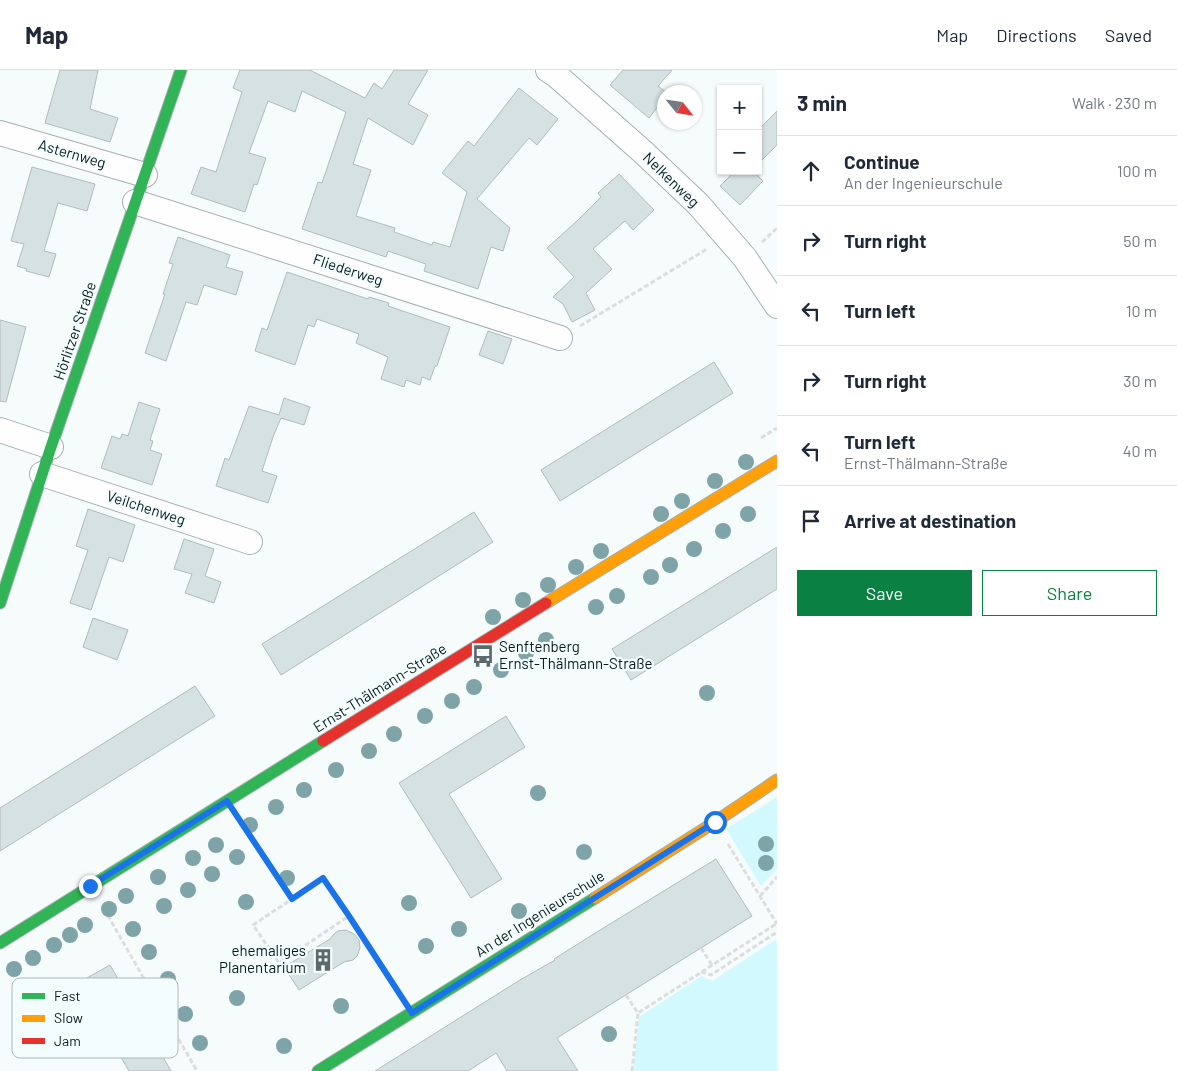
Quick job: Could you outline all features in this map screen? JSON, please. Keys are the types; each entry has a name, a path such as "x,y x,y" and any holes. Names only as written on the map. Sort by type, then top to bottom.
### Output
{"street":[{"name":"Hörlitzer Straße","path":"0,603 51,447 180,70"},
{"name":"Nelkenweg","path":"548,70 657,165 698,204 746,258 777,306"},
{"name":"Asternweg","path":"0,133 145,174"},
{"name":"Fliederweg","path":"135,202 560,338"},
{"path":"0,430 51,447"},
{"name":"Ernst-Thälmann-Straße","path":"0,943 777,461"},
{"name":"Veilchenweg","path":"42,474 250,542"},
{"name":"An der Ingenieurschule","path":"318,1071 715,822 777,780"}],"path":[{"path":"560,338 727,237"},
{"path":"227,801 292,899"},
{"path":"638,1013 777,924 715,822"},
{"path":"760,896 777,877"},
{"path":"349,916 279,963 253,925 323,878 349,916 412,1013"},
{"path":"90,886 143,978"},
{"path":"701,972 710,975 777,932"},
{"path":"701,948 712,965"},
{"path":"626,995 638,1013 632,1071"},
{"path":"178,1040 196,1071"}],"shaded area":[{"path":"777,797 777,869 761,886 726,829"},
{"path":"775,940 777,942 777,1071 633,1071 639,1017 702,976 712,981"}],"building":[{"path":"60,70 98,70 90,109 118,118 110,142 45,123"},
{"path":"240,70 310,70 365,98 374,83 382,89 394,70 428,70 408,104 428,115 413,145 368,118 353,164 371,170 356,216 395,228 394,232 432,245 433,242 450,247 467,192 442,173 468,141 474,146 519,88 558,119 537,145 529,138 477,199 510,228 503,251 491,247 478,289 424,271 426,264 388,251 386,257 302,229 318,182 322,183 346,112 302,91 295,112 268,101 249,153 266,158 257,185 254,184 245,212 191,194 201,167 216,172 242,92 233,88"},
{"path":"623,70 672,70 657,85 657,108 649,118 610,85"},
{"path":"777,111 777,145 762,160 762,130 762,126"},
{"path":"32,167 95,184 87,211 58,203 44,251 56,254 49,277 26,271 27,269 17,266 24,244 11,241"},
{"path":"619,174 654,210 633,230 625,221 593,249 612,269 586,293 595,310 572,322 563,304 553,297 574,277 547,248 601,197 598,193"},
{"path":"731,175 757,175 763,181 740,205 720,186"},
{"path":"178,237 230,255 226,267 243,272 236,295 204,285 197,305 186,302 166,361 145,353 165,294 163,294 173,264 169,263"},
{"path":"287,272 368,299 369,297 389,303 388,306 450,327 437,366 435,366 430,380 422,377 420,385 406,380 404,387 381,379 388,357 356,343 359,334 317,319 314,327 308,325 295,365 255,351 262,328 267,330"},
{"path":"0,320 26,327 6,402 0,401"},
{"path":"488,331 512,339 503,364 479,355"},
{"path":"714,362 733,393 560,501 541,470"},
{"path":"284,398 310,407 304,425 281,418 262,471 277,476 268,503 216,486 225,458 229,460 249,406 279,415"},
{"path":"139,402 160,409 150,440 153,441 150,450 162,454 152,485 101,468 112,436 120,439 122,434 128,436"},
{"path":"88,509 135,525 123,562 109,557 91,610 70,603 88,550 76,546"},
{"path":"474,512 493,542 281,675 262,644"},
{"path":"184,539 214,549 205,576 221,582 214,603 185,593 192,574 174,569"},
{"path":"777,547 777,589 631,680 612,649"},
{"path":"93,618 128,630 117,660 83,647"},
{"path":"195,686 215,716 0,851 0,808"},
{"path":"506,716 525,747 449,794 502,879 471,898 399,783"},
{"path":"716,859 752,916 557,1038 578,1071 507,1071 496,1053 468,1071 375,1071 605,927"},
{"name":"ehemaliges Planentarium","path":"346,930 354,934 359,940 360,948 357,956 299,990 284,967 330,939 338,931"},
{"path":"110,965 117,978 87,978"},
{"path":"121,1058 164,1058 171,1071 129,1071"}],"traffic: fast":[{"path":"0,603 51,447 181,70"},
{"path":"0,943 323,741"},
{"path":"318,1071 595,898"}],"traffic: slow":[{"path":"546,603 777,461"},
{"path":"595,898 715,822 777,780"}],"traffic: jam":[{"path":"323,741 546,603"}],"place":[{"name":"Senftenberg Ernst-Thälmann-Straße","path":"483,656"},
{"name":"ehemaliges Planentarium","path":"323,960"}],"route":[{"path":"90,886 227,801 292,899 323,878 412,1013 715,822"}]}
